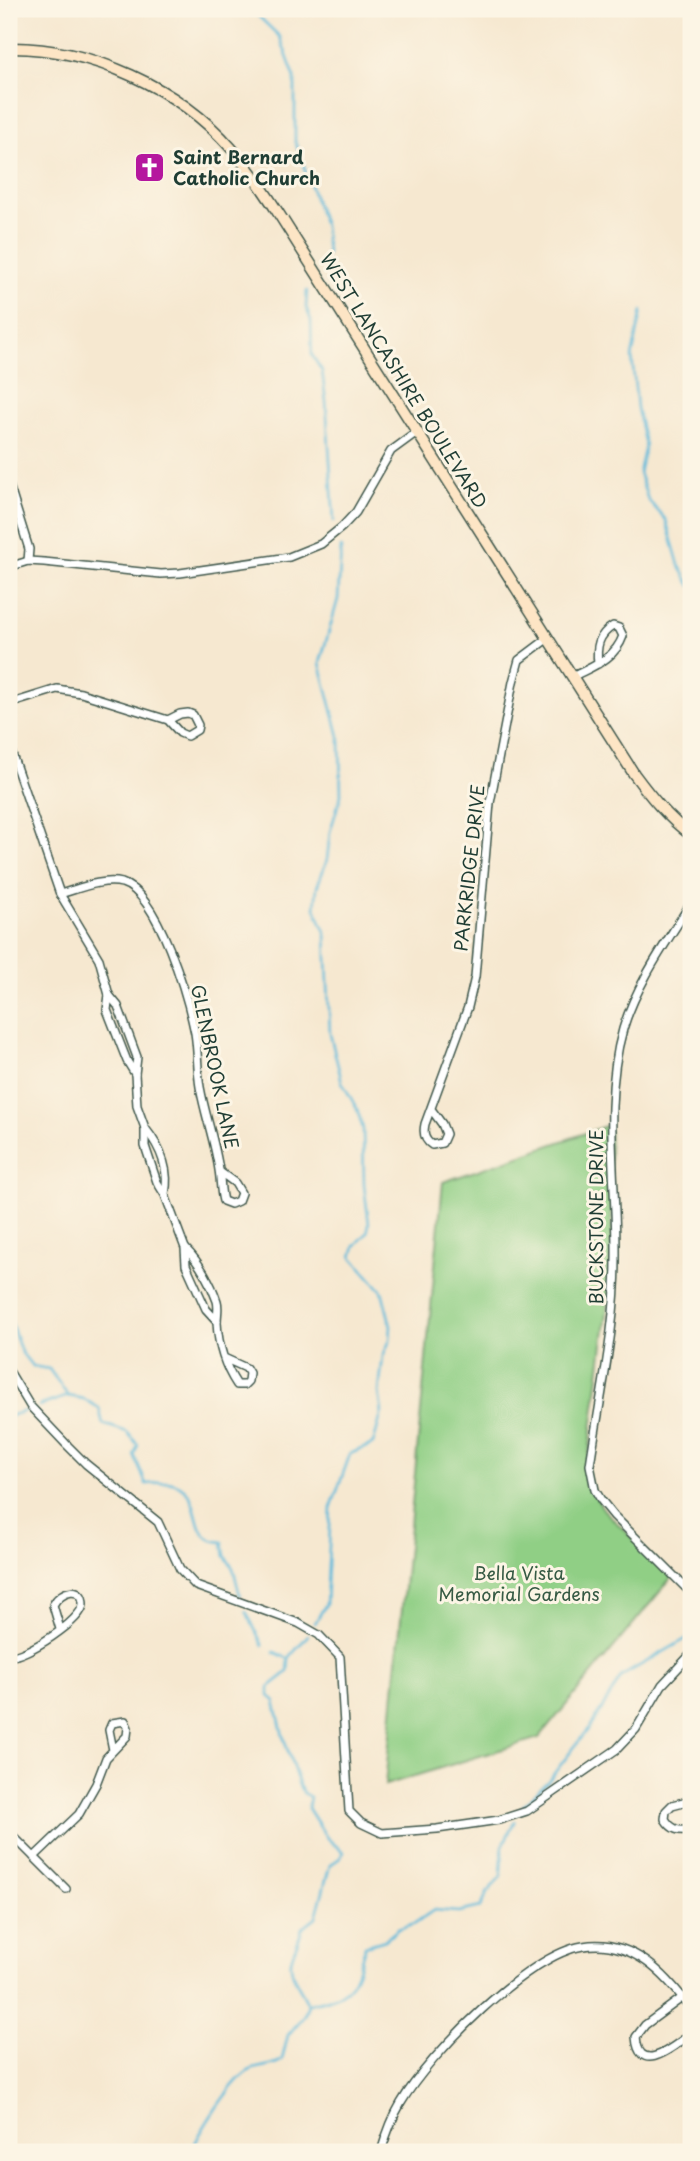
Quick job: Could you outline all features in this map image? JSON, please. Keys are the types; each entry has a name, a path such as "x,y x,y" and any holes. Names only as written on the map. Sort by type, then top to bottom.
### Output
{"main road":[{"name":"WEST LANCASHIRE BOULEVARD","path":"9,48 73,55 118,70 196,116 230,148 273,205 547,639 652,799 678,826 691,835"}],"street":[{"path":"9,567 28,561 161,574 289,556 321,544 342,527 356,512 391,451 417,432"},
{"path":"9,485 29,549 28,561"},
{"path":"572,677 598,664 618,649 623,636 619,628 613,626 603,632 596,652 598,664"},
{"name":"PARKRIDGE DRIVE","path":"431,1109 443,1124 446,1134 442,1143 432,1145 423,1133 431,1109 468,1007 475,977 491,803 513,682 519,660 547,639"},
{"path":"9,705 57,688 168,720"},
{"path":"9,746 60,894 99,959 109,995 118,1006 137,1057 137,1105 145,1128 156,1142 169,1178 165,1195"},
{"name":"GLENBROOK LANE","path":"60,894 105,882 123,883 136,891 162,930 180,977 195,1035 200,1085 220,1171"},
{"name":"BUCKSTONE DRIVE","path":"691,903 659,952 638,993 617,1053 613,1103 615,1298 590,1465 595,1490 601,1500 691,1592"},
{"path":"145,1128 145,1146 185,1248 186,1265 206,1309 217,1321"},
{"path":"185,1248 195,1258 218,1303 217,1321 224,1358"},
{"path":"9,1371 30,1406 65,1444 158,1522 180,1569 197,1586 299,1623 319,1635 341,1657 349,1811 361,1823 382,1833 499,1820 527,1811 617,1749 636,1728 663,1685 691,1654"},
{"path":"9,1656 32,1650 60,1629 80,1613 83,1604 80,1596 74,1592 65,1592 57,1597 53,1605 60,1629"},
{"path":"34,1857 79,1814 96,1784 106,1758 113,1750"},
{"path":"691,1801 672,1805 666,1811 665,1819 675,1829 691,1829"},
{"path":"9,1832 66,1889"},
{"path":"381,2152 400,2104 420,2075 477,2014 508,1986 563,1951 593,1945 630,1952 648,1961 668,1979 691,2009"},
{"path":"683,1997 645,2025 636,2037 636,2045 643,2056 657,2056 691,2034"}],"green space":[{"name":"Bella Vista Memorial Gardens","path":"609,1125 613,1266 587,1469 593,1491 604,1510 672,1577 539,1738 385,1785 443,1182"}],"waterway":[{"path":"251,9 280,37 295,78 295,141 324,226 327,252 325,258"},
{"path":"307,291 306,307 311,320 312,355 322,371 326,401 334,521"},
{"path":"642,311 632,357 637,408 645,446 639,473 648,500 666,520 679,565 691,586"},
{"path":"315,1623 326,1604 331,1508 350,1454 373,1444 382,1412 379,1392 383,1356 390,1340 391,1326 382,1291 352,1257 355,1246 367,1233 369,1224 364,1185 363,1129 357,1109 342,1082 330,1034 326,934 315,908 317,887 327,860 330,832 341,795 340,740 320,663 338,599 341,548"},
{"path":"9,1317 21,1352 32,1366 49,1369 68,1396 84,1399 99,1408 103,1424 127,1432 138,1445 134,1455 146,1484 168,1482 179,1485 186,1491 202,1531 210,1539 223,1542 225,1556 233,1568 240,1595"},
{"path":"39,1406 68,1396"},
{"path":"9,1416 25,1411"},
{"path":"246,1611 263,1646"},
{"path":"191,2152 216,2109 240,2078 251,2070 282,2060 288,2035 304,2016 308,2004 292,1972 292,1957 302,1928 316,1917 330,1865 340,1858 343,1852 327,1838 308,1808 310,1797 303,1793 299,1785 275,1701 269,1696 269,1687 288,1672 289,1658 308,1635"},
{"path":"523,1806 549,1780 593,1723 622,1676 691,1636"},
{"path":"274,1652 287,1658"},
{"path":"308,2004 334,1997 348,1987 357,1972 365,1946 385,1940 398,1929 415,1923 434,1910 459,1912 481,1907 487,1893 501,1876 503,1845 515,1821"}],"place":[{"name":"Saint Bernard Catholic Church","path":"150,168"}]}
